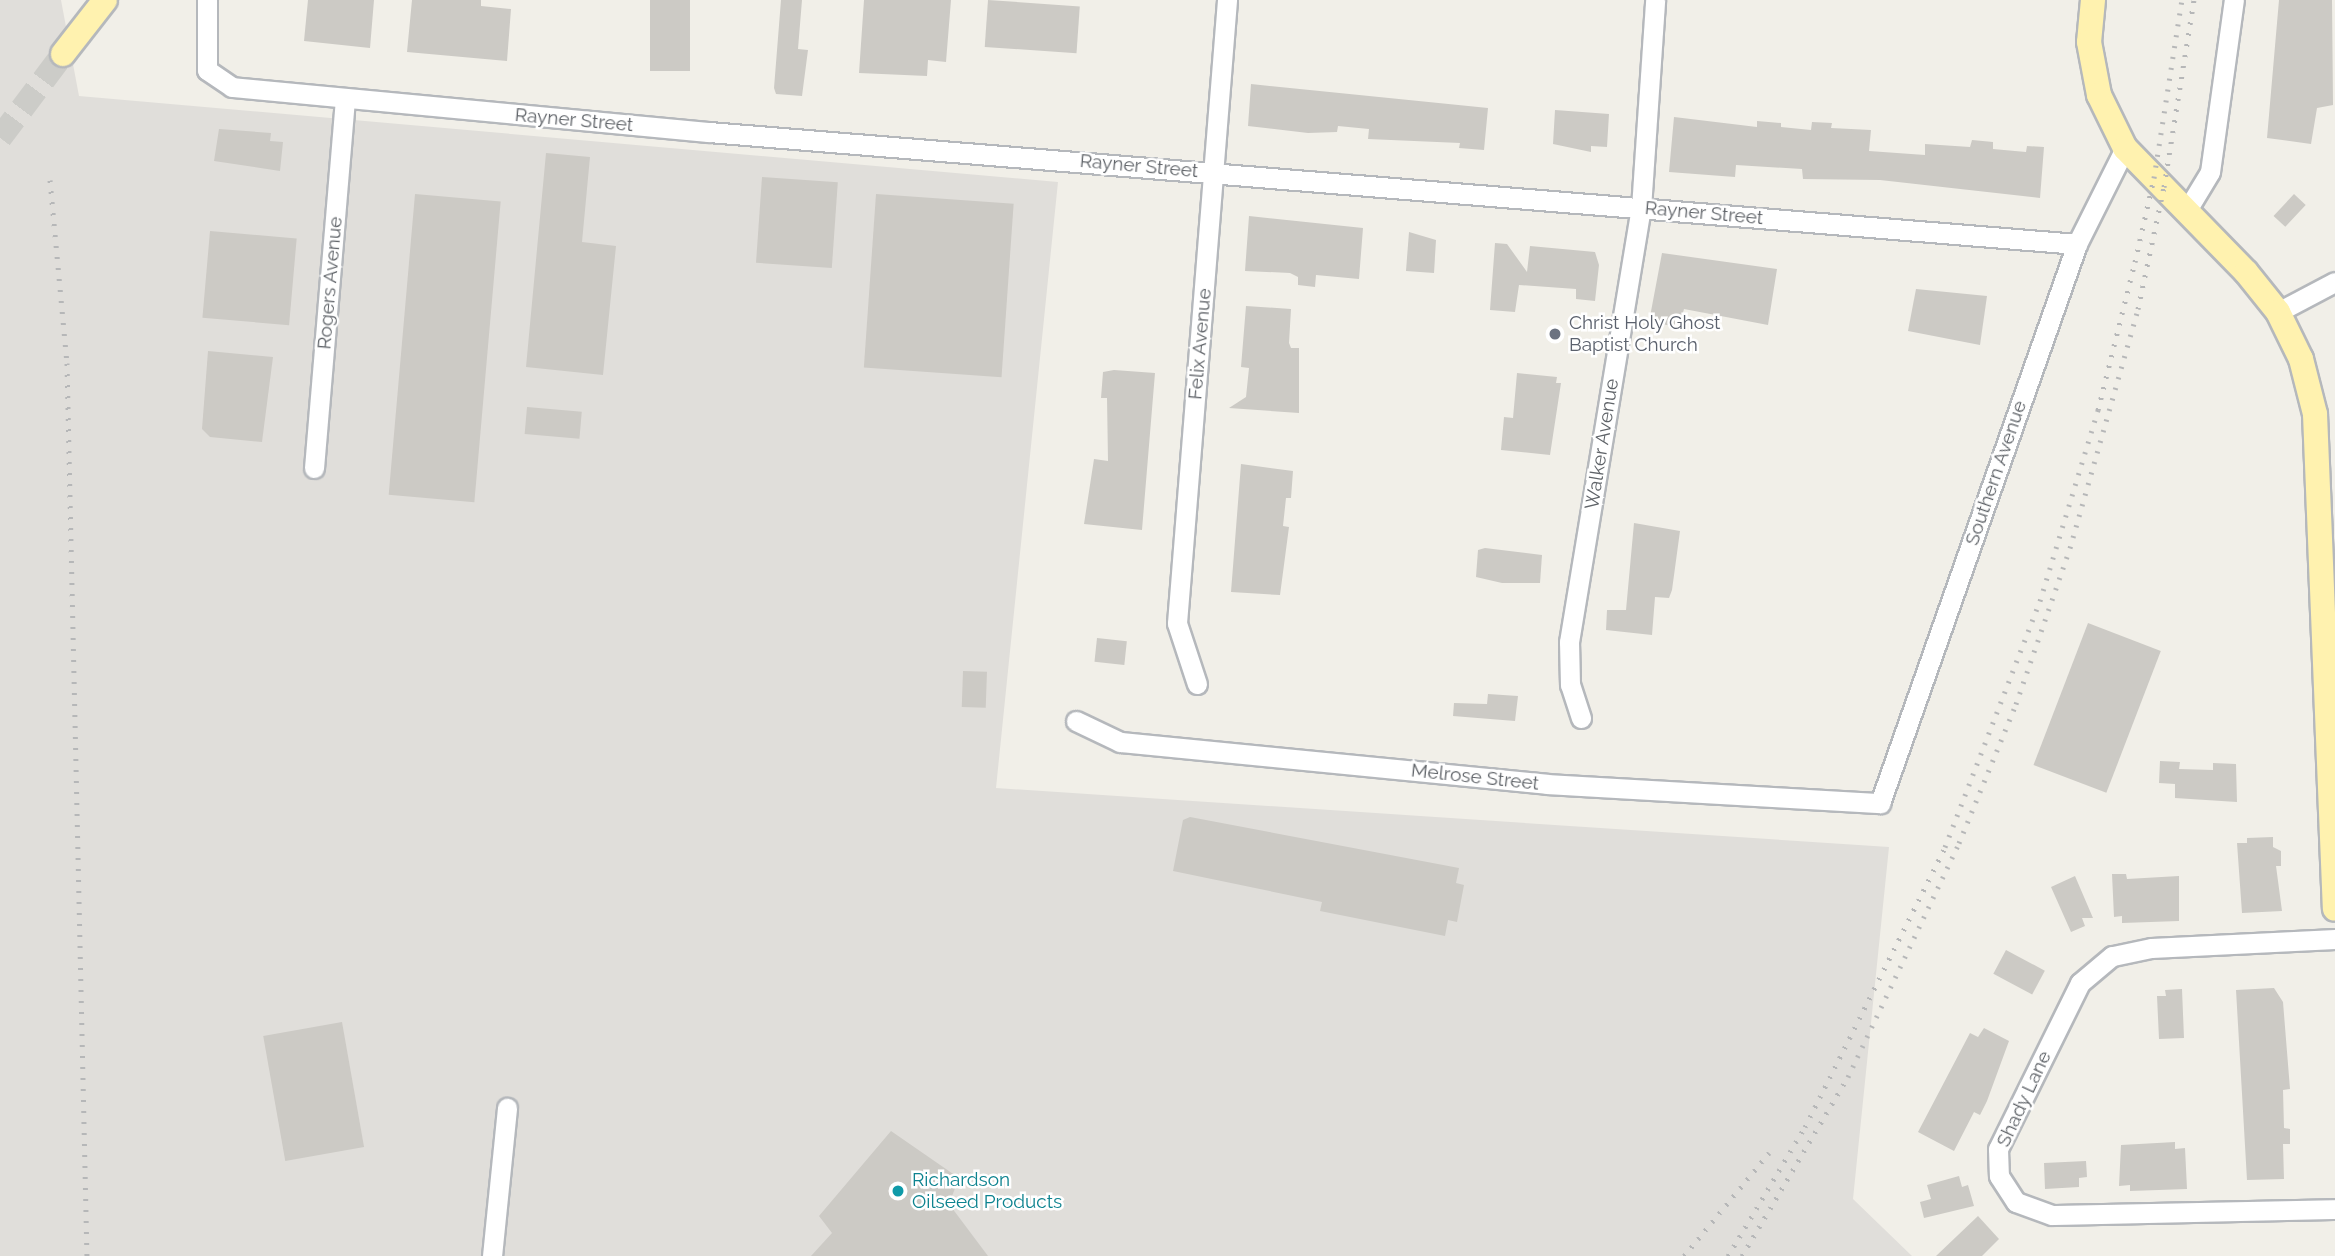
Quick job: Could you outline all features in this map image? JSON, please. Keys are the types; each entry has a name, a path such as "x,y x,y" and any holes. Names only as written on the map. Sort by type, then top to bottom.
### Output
{"main road":[{"path":"63,54 105,0"},
{"path":"2093,0 2089,42 2099,95 2125,148 2187,210 2278,312 2301,359 2315,414 2334,824 2335,909"}],"street":[{"name":"Rayner Street","path":"207,0 207,70 232,88 2077,244"},
{"name":"Felix Avenue","path":"1197,684 1177,623 1227,0"},
{"name":"Walker Avenue","path":"1581,718 1570,685 1569,642 1641,208 1655,0"},
{"path":"2187,210 2210,172 2234,0"},
{"name":"Rogers Avenue","path":"314,468 345,99"},
{"name":"Southern Avenue","path":"1880,803 2077,244 2125,148"},
{"path":"2278,312 2335,282"},
{"name":"Melrose Street","path":"1076,721 1120,742 1546,783 1880,803"},
{"name":"Shady Lane","path":"2335,939 2151,948 2112,956 2080,983 1998,1149 1999,1176 2015,1202 2052,1215 2335,1209"},
{"path":"492,1256 507,1108"}],"shaded area":[{"path":"0,0 61,0 79,96 1058,182 996,788 1889,847 1853,1199 1912,1256 0,1256"}],"building":[{"path":"308,0 374,0 370,48 304,41"},
{"path":"412,0 481,0 481,6 511,9 507,61 407,52"},
{"path":"650,0 690,0 690,71 650,71"},
{"path":"781,0 802,0 798,49 808,50 802,96 776,94 774,88"},
{"path":"864,0 951,0 946,62 928,60 927,76 859,73"},
{"path":"988,0 1080,6 1076,53 985,47"},
{"path":"2279,0 2332,0 2333,105 2317,108 2311,144 2267,138"},
{"path":"1251,84 1488,108 1484,150 1459,148 1460,143 1368,139 1369,129 1338,126 1337,132 1308,133 1248,126"},
{"path":"1555,110 1609,114 1607,147 1591,146 1591,152 1553,144"},
{"path":"1674,117 1757,127 1757,121 1781,123 1781,127 1811,130 1812,122 1832,123 1831,128 1871,130 1869,151 1925,155 1925,144 1970,147 1972,140 1993,142 1993,149 2026,152 2027,146 2044,147 2040,198 1880,180 1803,179 1802,169 1736,165 1735,177 1669,172"},
{"path":"219,129 271,133 270,141 283,142 280,171 214,161"},
{"path":"546,153 590,157 582,242 616,246 603,375 526,367"},
{"path":"762,177 838,182 832,268 756,263"},
{"path":"415,194 501,201 474,502 389,495"},
{"path":"876,194 1014,204 1002,377 864,368"},
{"path":"2294,194 2306,205 2285,227 2274,216"},
{"path":"1249,216 1363,228 1359,279 1316,275 1315,287 1298,285 1298,277 1290,273 1245,271"},
{"path":"210,231 297,239 289,325 202,318"},
{"path":"1409,232 1436,240 1434,273 1406,271"},
{"path":"1495,243 1507,244 1527,272 1530,246 1595,252 1599,265 1595,301 1576,299 1576,289 1519,285 1515,312 1490,310"},
{"path":"1662,253 1777,269 1768,325 1684,309 1679,327 1649,322"},
{"path":"1916,289 1987,296 1980,345 1908,331"},
{"path":"1246,306 1291,309 1289,343 1291,348 1299,348 1299,413 1229,408 1246,397 1249,368 1241,367"},
{"path":"208,351 273,357 262,442 210,437 202,429"},
{"path":"1114,370 1155,373 1142,530 1084,524 1094,459 1108,461 1107,398 1101,398 1103,372"},
{"path":"1517,373 1557,377 1556,383 1561,383 1550,455 1501,450 1504,417 1513,418"},
{"path":"527,407 582,412 579,439 525,434"},
{"path":"1241,464 1293,471 1291,498 1286,498 1283,526 1289,527 1280,595 1231,592"},
{"path":"1634,523 1680,531 1672,590 1669,598 1655,597 1652,635 1606,630 1607,610 1626,610"},
{"path":"1485,548 1542,555 1540,583 1502,583 1476,577 1478,550"},
{"path":"2088,623 2161,651 2106,793 2034,765"},
{"path":"1097,638 1127,641 1124,665 1094,662"},
{"path":"963,671 987,672 986,708 962,707"},
{"path":"1488,694 1518,696 1515,721 1453,716 1454,703 1487,704"},
{"path":"2160,761 2180,762 2179,769 2213,770 2213,763 2236,764 2237,802 2175,798 2175,784 2159,783"},
{"path":"1190,817 1459,868 1456,883 1464,885 1457,922 1448,920 1445,936 1320,911 1322,902 1173,871 1183,820"},
{"path":"2273,837 2273,847 2281,851 2281,866 2276,866 2282,911 2242,913 2237,843 2247,843 2247,838"},
{"path":"2112,874 2126,874 2127,879 2179,876 2179,921 2122,923 2122,916 2114,917"},
{"path":"2075,876 2093,918 2082,918 2085,926 2071,932 2051,887"},
{"path":"2006,950 2045,971 2032,994 1993,974"},
{"path":"2274,988 2283,1002 2290,1089 2283,1090 2284,1128 2290,1129 2290,1144 2283,1144 2284,1179 2247,1180 2236,990"},
{"path":"2182,989 2184,1038 2159,1039 2157,996 2166,996 2165,990"},
{"path":"342,1022 364,1147 285,1161 263,1036"},
{"path":"1984,1028 2009,1041 1980,1115 1974,1112 1954,1151 1918,1132 1970,1033 1978,1037"},
{"name":"Richardson Oilseed Products","path":"891,1131 959,1178 949,1204 988,1256 811,1256 832,1233 819,1216"},
{"path":"2175,1142 2175,1149 2185,1148 2187,1189 2130,1191 2130,1185 2119,1186 2121,1145"},
{"path":"2086,1161 2087,1177 2079,1178 2079,1187 2045,1189 2044,1163"},
{"path":"1959,1176 1962,1187 1968,1185 1974,1206 1924,1218 1920,1202 1931,1199 1927,1185"},
{"path":"1978,1216 1999,1239 1982,1256 1936,1256"}],"tunnel":[{"path":"0,138 63,54"}],"railway":[{"path":"1728,1256 1805,1127 1945,847 2040,601 2098,410 2135,262 2154,178 2182,0"},
{"path":"1742,1256 1848,1077 1959,843 2016,704 2070,548 2138,309 2164,187 2194,0"},
{"path":"50,180 67,363 87,1256"},
{"path":"1684,1256 1769,1153"}],"place":[{"name":"Christ Holy Ghost Baptist Church","path":"1555,334"},
{"name":"Richardson Oilseed Products","path":"898,1191"}]}
